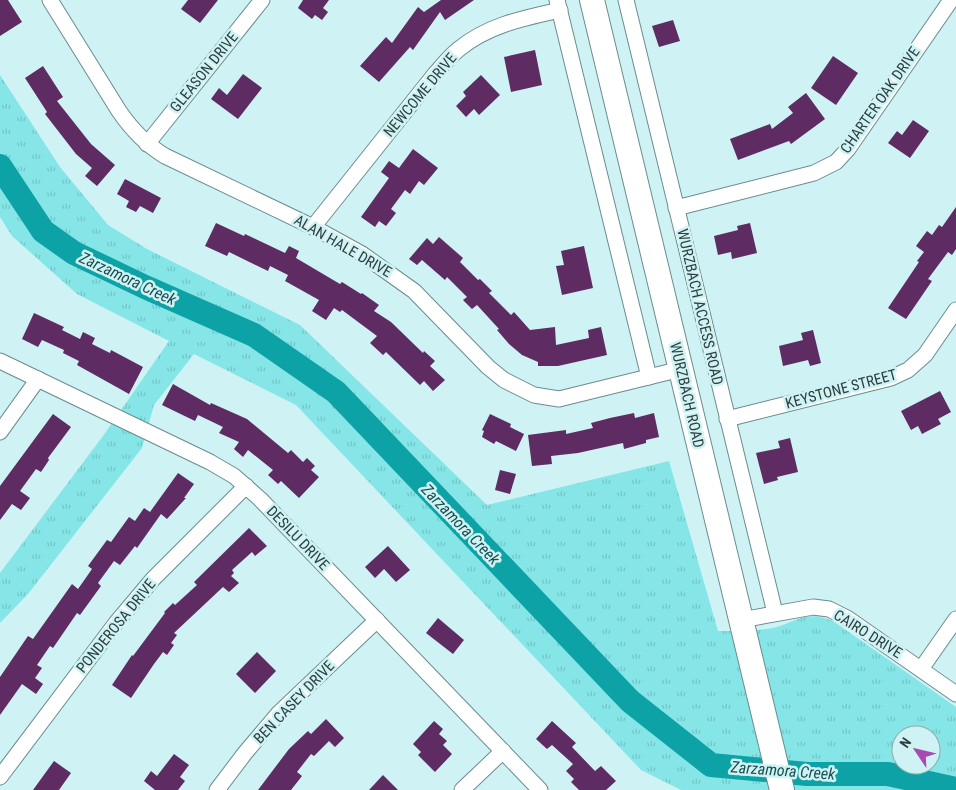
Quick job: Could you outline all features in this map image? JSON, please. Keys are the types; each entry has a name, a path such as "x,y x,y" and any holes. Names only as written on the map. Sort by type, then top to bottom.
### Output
{"main road":[{"name":"WURZBACH ROAD","path":"597,1 681,369 782,790"}],"street":[{"name":"ALAN HALE DRIVE","path":"50,0 127,123 147,144 165,156 313,227 362,254 414,291 488,367 519,388 534,395 560,399 681,369"},
{"name":"GLEASON DRIVE","path":"147,144 262,0"},
{"name":"WURZBACH ACCESS ROAD","path":"626,0 775,613"},
{"name":"CHARTER OAK DRIVE","path":"676,208 814,173 836,162 848,149 951,0"},
{"name":"NEWCOME DRIVE","path":"313,227 435,74 457,50 479,35 510,21 559,5"},
{"path":"559,5 649,377"},
{"name":"KEYSTONE STREET","path":"727,419 891,378 908,370 925,354 956,310"},
{"name":"DESILU DRIVE","path":"0,361 210,462 234,476 377,620 540,790"},
{"path":"0,432 38,380"},
{"name":"PONDEROSA DRIVE","path":"0,777 93,652 135,601 154,579 246,486"},
{"name":"CAIRO DRIVE","path":"741,620 813,607 829,609 846,618 956,694"},
{"path":"921,669 956,619"},
{"name":"BEN CASEY DRIVE","path":"218,790 245,752 278,714 377,620"},
{"path":"462,790 503,751"}],"green space":[{"path":"0,75 60,167 108,225 147,249 300,325 487,505 669,461 718,631 766,629 813,616 833,621 956,707 956,790 681,790 641,770 296,405 194,354 154,405 142,448 28,594 0,623 0,573 103,436 169,341 77,294 12,236 0,217"}],"building":[{"path":"0,0 8,0 22,22 0,36"},
{"path":"188,0 218,0 200,23 181,9"},
{"path":"303,0 329,0 323,8 328,12 322,20 315,15 312,19 298,8"},
{"path":"441,0 474,0 445,20 440,12 413,50 410,47 379,82 360,66 386,37 392,43 418,7 424,12"},
{"path":"673,20 680,41 659,47 652,26"},
{"path":"535,50 542,85 511,92 504,57"},
{"path":"833,56 858,73 836,105 811,88"},
{"path":"43,66 63,97 57,101 91,144 115,165 97,186 85,176 92,168 76,154 45,114 47,112 25,78"},
{"path":"243,74 262,88 238,119 211,99 219,88 227,95"},
{"path":"481,75 500,95 479,115 474,109 466,117 456,106 466,96 463,92"},
{"path":"806,93 825,119 791,144 789,141 738,160 730,139 770,124 772,129 793,113 788,107"},
{"path":"913,120 929,131 910,158 888,143 897,131 902,135"},
{"path":"413,149 438,168 424,185 419,181 410,194 405,190 391,209 396,213 386,226 379,221 375,227 361,217 389,178 381,172 389,161 399,168"},
{"path":"125,179 161,198 153,213 140,206 136,212 126,207 129,201 117,194"},
{"path":"956,207 956,249 952,255 948,252 928,279 932,281 906,319 888,308 924,252 916,246 927,231 932,235 939,225 942,227"},
{"path":"216,223 285,253 289,246 299,251 296,258 340,284 342,282 362,293 379,305 374,311 391,322 423,353 424,351 435,361 430,366 445,380 433,391 424,381 420,385 386,352 383,355 370,343 377,336 342,310 340,312 334,308 326,320 312,311 319,300 285,281 288,275 270,266 268,271 229,252 227,256 205,246"},
{"path":"750,223 757,253 732,259 731,252 718,255 714,236 738,230 737,226"},
{"path":"439,237 463,258 460,262 492,291 489,293 511,315 514,312 530,330 555,327 556,345 589,338 588,330 601,327 607,355 558,366 538,366 538,362 522,355 509,344 497,330 499,329 477,305 472,309 463,300 467,297 447,277 445,280 422,260 417,265 409,259 427,238 433,244"},
{"path":"584,246 593,288 562,295 556,266 564,265 561,251"},
{"path":"34,313 64,327 62,330 80,339 83,332 95,338 92,344 110,353 111,350 143,367 129,394 77,365 79,361 63,353 64,350 42,340 38,347 22,339"},
{"path":"813,330 821,363 810,366 808,360 783,366 779,346 803,340 801,333"},
{"path":"173,384 210,405 211,403 247,419 288,453 291,450 303,462 307,458 315,466 311,470 319,477 299,498 281,481 278,484 268,475 273,470 248,450 243,457 234,449 239,442 219,433 223,427 198,415 195,421 162,405"},
{"path":"940,391 951,412 938,419 941,424 922,434 918,426 911,430 901,411"},
{"path":"634,413 635,418 654,413 659,437 624,449 623,443 578,453 551,456 552,464 532,466 528,435 566,430 566,434 593,428 591,423"},
{"path":"53,414 71,427 48,458 49,460 41,472 36,469 20,491 30,498 21,510 12,504 0,520 0,486"},
{"path":"490,414 511,424 510,427 524,434 516,451 496,441 494,444 482,437 484,431 482,430"},
{"path":"790,438 798,472 777,477 778,480 764,484 756,453 780,448 778,441"},
{"path":"500,470 516,474 510,494 495,490"},
{"path":"178,473 194,484 184,498 186,498 167,519 161,514 137,548 135,546 120,565 114,561 98,583 101,586 80,615 77,613 53,648 50,646 37,665 42,668 35,678 43,684 36,694 22,684 0,715 0,677 28,636 33,639 72,584 78,589 92,569 88,566 107,540 111,542 129,517 135,521 144,508 150,512"},
{"path":"249,528 267,546 255,556 252,552 232,570 234,573 231,576 239,583 229,592 223,587 174,633 177,635 171,643 174,645 167,655 163,652 131,698 112,685 164,612 173,603 175,605 197,585 194,582"},
{"path":"388,546 410,570 396,582 384,569 375,578 365,567"},
{"path":"438,618 464,640 453,654 426,633"},
{"path":"257,652 276,671 255,693 236,674"},
{"path":"326,719 344,738 335,747 329,741 314,756 311,754 297,772 302,776 291,790 258,790 289,749 308,731 311,734"},
{"path":"434,721 443,729 439,734 447,741 443,745 452,754 435,772 418,755 421,752 413,744"},
{"path":"552,721 576,743 572,747 595,771 601,766 616,781 606,790 579,790 571,782 574,779 566,771 573,764 552,745 547,749 536,739"},
{"path":"174,754 189,765 180,777 185,781 178,790 155,790 144,781 151,771 157,776"},
{"path":"54,761 71,773 59,790 33,790"},
{"path":"383,775 398,790 369,790"}],"waterway":[{"name":"Zarzamora Creek","path":"0,166 43,231 74,253 145,287 254,335 336,392 630,701 711,765 807,774 888,774 956,789"}]}
